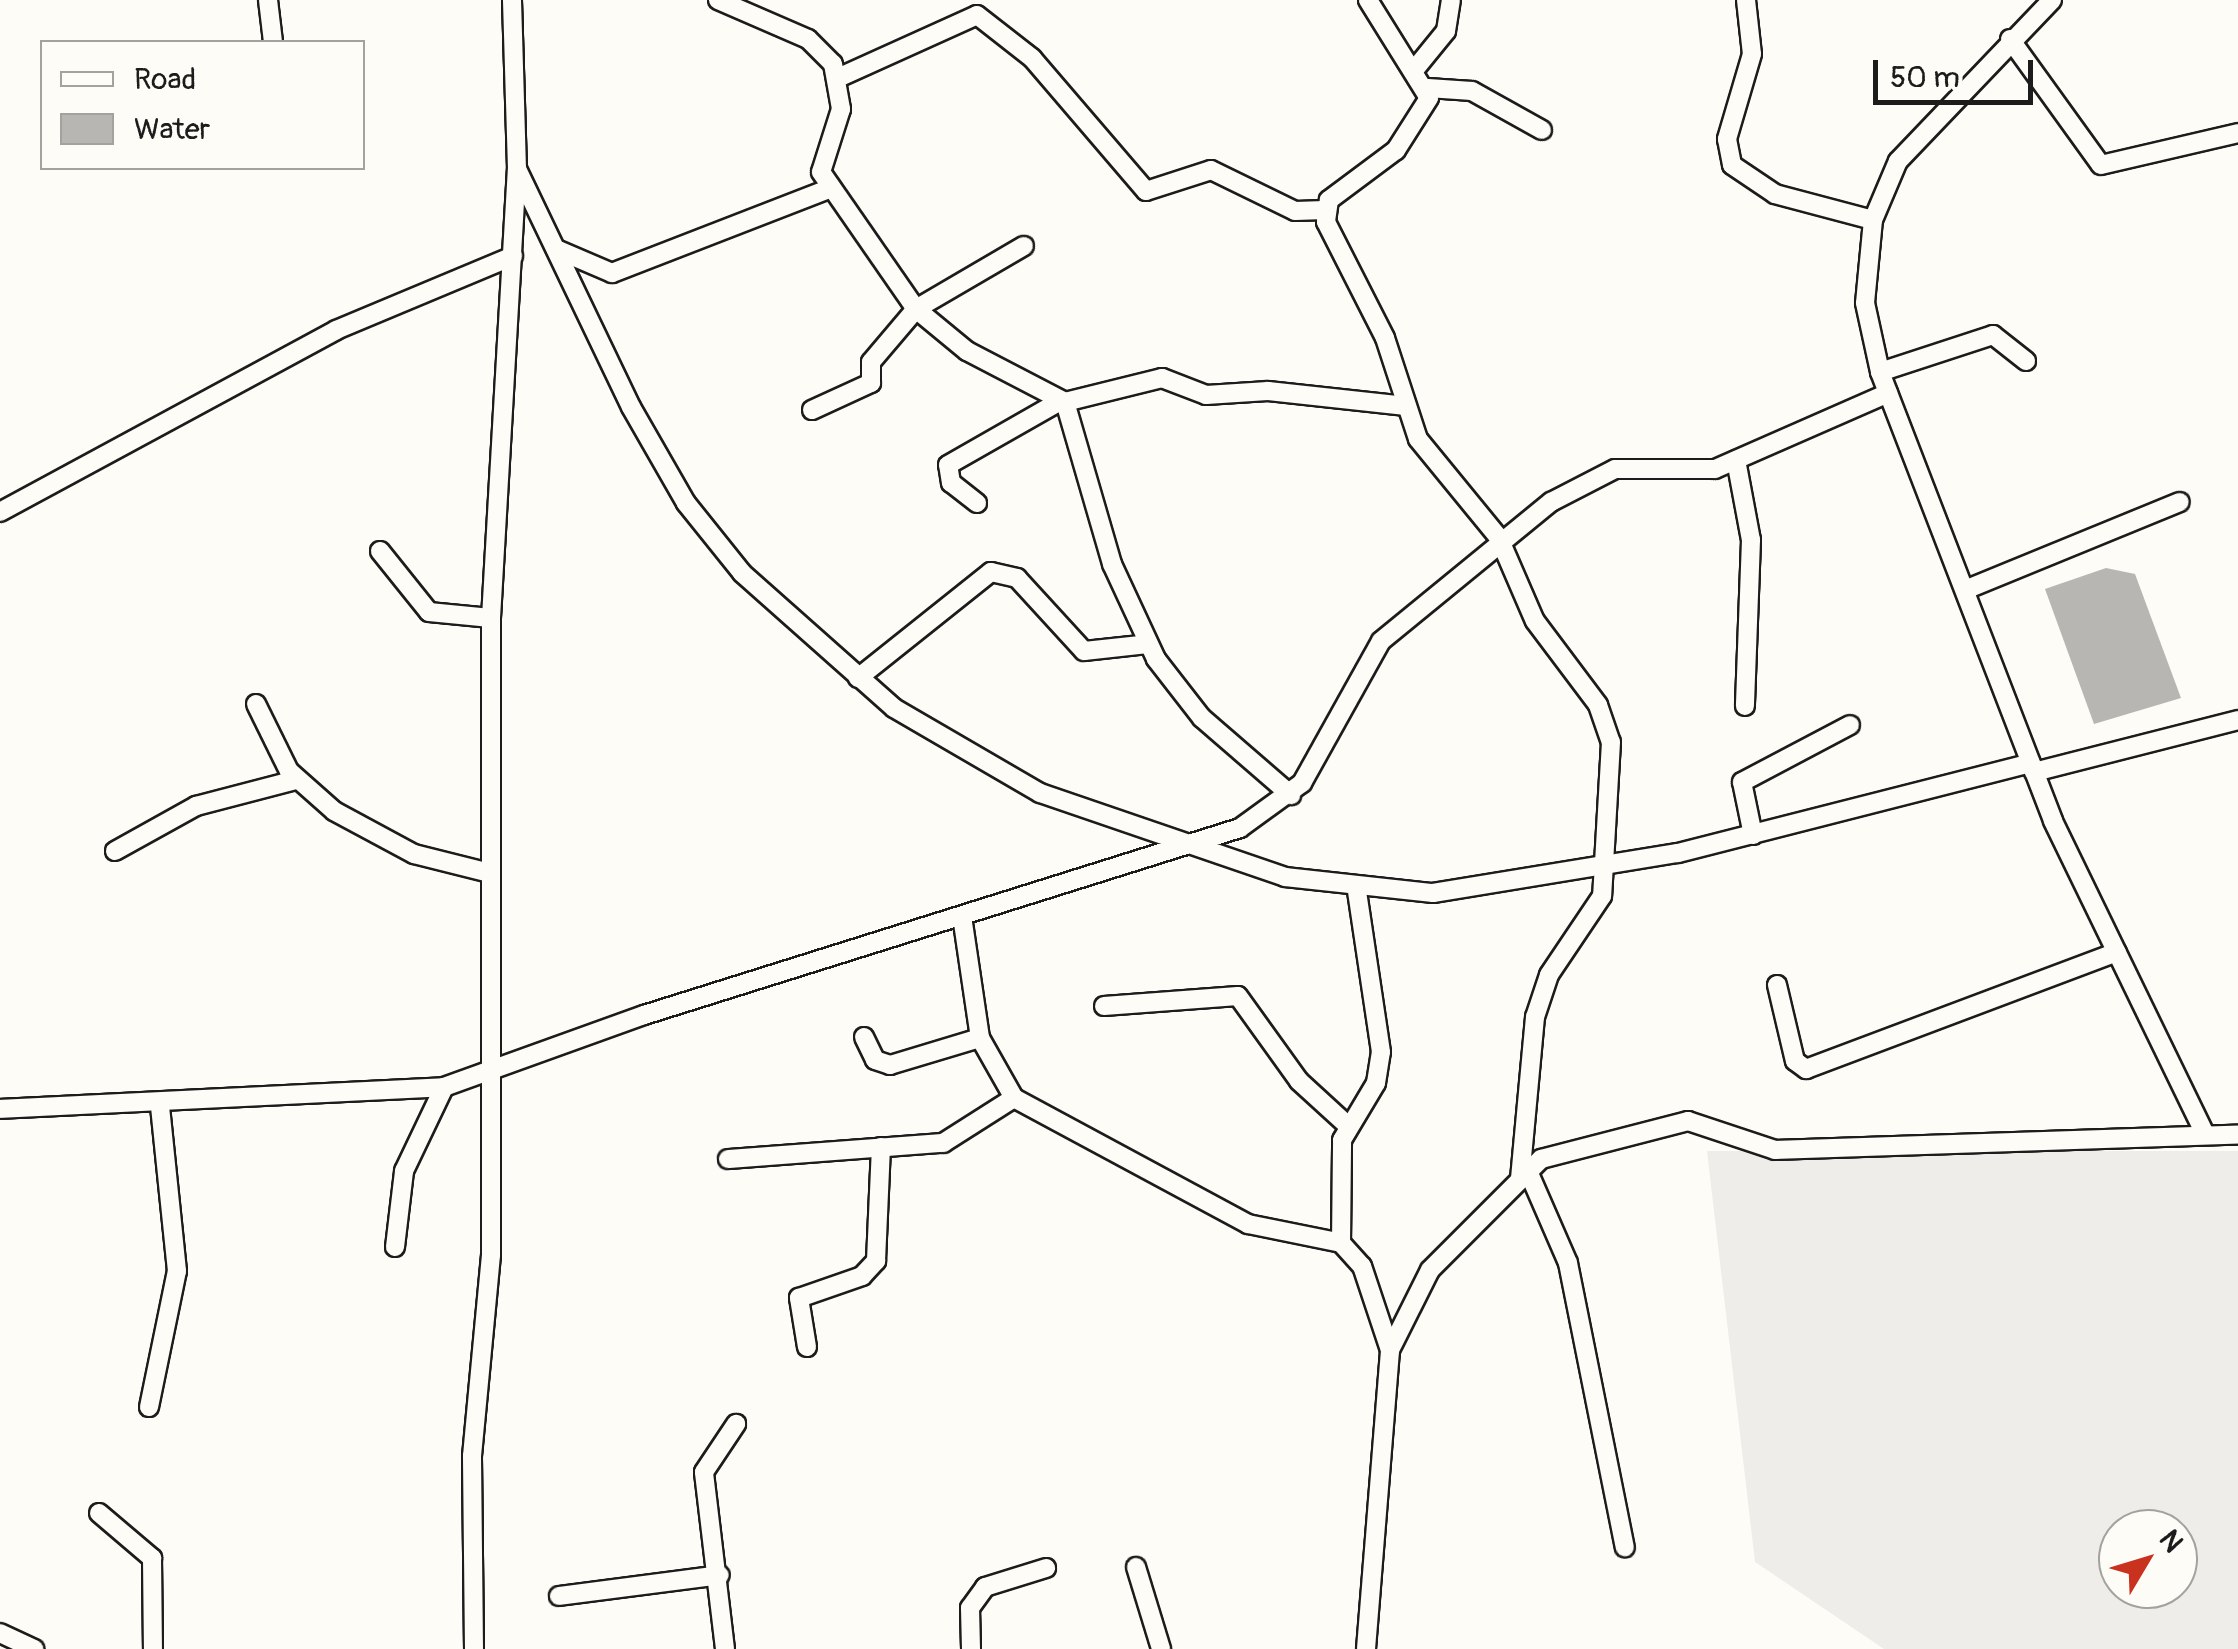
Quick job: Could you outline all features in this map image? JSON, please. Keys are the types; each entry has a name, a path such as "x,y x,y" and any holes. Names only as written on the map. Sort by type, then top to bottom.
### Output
{"street":[{"path":"268,0 274,40"},
{"path":"474,1649 472,1456 491,1255 486,872 491,618 518,169 512,0"},
{"path":"718,0 808,38 840,77 842,109 820,159 829,190 916,309 966,352 1063,401 1112,564 1148,644 1202,718 1291,795"},
{"path":"1368,0 1428,88"},
{"path":"1415,69 1446,31 1450,0"},
{"path":"1746,0 1752,54 1728,139 1732,166 1775,194 1873,220"},
{"path":"2048,1 1898,161 1873,220 1865,303 1880,372 2032,767 2204,1132"},
{"path":"840,77 977,15 1032,58 1146,191 1211,170 1295,210 1325,210 1405,139 1428,88"},
{"path":"2010,39 2101,165 2238,134"},
{"path":"1428,88 1472,92 1542,130"},
{"path":"518,169 686,503 742,573 858,678 980,763 1175,846 1357,891 1433,893 1604,866 1753,835 2238,720"},
{"path":"556,249 612,273 829,190"},
{"path":"1325,210 1428,454 1500,538 1547,643 1604,716 1604,866 1598,910 1549,975 1535,1017 1524,1175 1568,1262 1624,1548"},
{"path":"812,410 870,383 871,362 916,309 1024,246"},
{"path":"0,512 336,330 513,256"},
{"path":"1880,372 1993,335 2026,360"},
{"path":"977,502 956,489 948,466 1063,401 1162,378 1206,395 1268,391 1406,406"},
{"path":"0,1109 160,1107 444,1088 486,1077 644,1015 1260,820 1291,795 1382,642 1500,538 1615,469 1684,474 1736,460 1888,393"},
{"path":"1736,460 1751,540 1745,706"},
{"path":"1965,590 2180,502"},
{"path":"380,550 429,612 491,618"},
{"path":"858,678 991,572 1017,578 1084,651 1148,644"},
{"path":"256,704 296,780 371,834 486,872"},
{"path":"1753,835 1742,782 1850,725"},
{"path":"115,851 196,806 296,780"},
{"path":"1341,1242 1346,1124 1380,1070 1357,891"},
{"path":"962,916 980,1038 1014,1098 1248,1224 1341,1242 1362,1266 1390,1350"},
{"path":"1776,985 1795,1061 1806,1069 2116,952"},
{"path":"1104,1006 1238,996 1299,1080 1346,1124"},
{"path":"864,1037 875,1060 890,1065 980,1038"},
{"path":"394,1247 404,1171 444,1088"},
{"path":"728,1159 943,1143 1014,1098"},
{"path":"150,1408 177,1271 160,1107"},
{"path":"1366,1649 1390,1350 1430,1270 1524,1175 1567,1149 1688,1121 1775,1150 2204,1132 2238,1135"},
{"path":"806,1348 799,1298 862,1276 876,1261 881,1147"},
{"path":"726,1649 720,1575 704,1472 736,1424"},
{"path":"99,1513 152,1558 153,1649"},
{"path":"1136,1567 1161,1649"},
{"path":"971,1649 970,1608 985,1587 1046,1568"},
{"path":"560,1596 720,1575"},
{"path":"0,1633 34,1649"}],"shaded area":[{"path":"1707,1151 2238,1151 2238,1649 1884,1649 1755,1562"}],"water":[{"path":"2106,568 2135,574 2181,698 2094,724 2045,589"}]}
